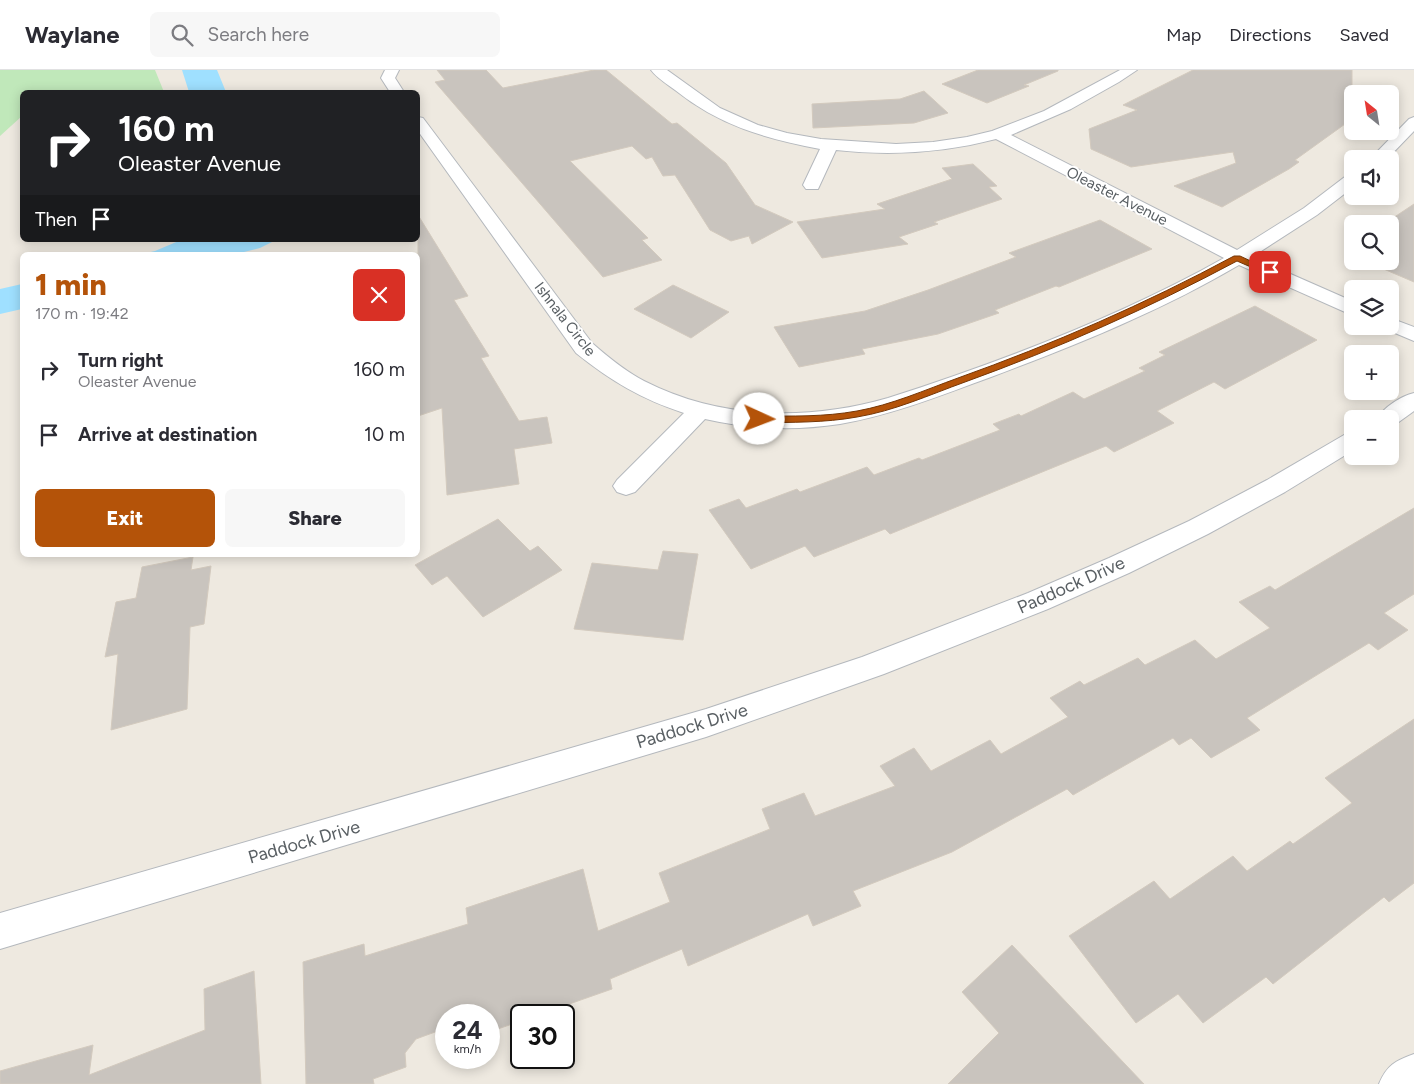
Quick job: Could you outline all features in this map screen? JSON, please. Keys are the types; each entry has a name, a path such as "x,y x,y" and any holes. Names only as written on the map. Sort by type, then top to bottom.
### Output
{"street":[{"path":"392,70 388,78 396,90"},
{"path":"658,70 706,107 724,117 771,134 830,145 884,148 952,144 998,134 1071,102 1130,70"},
{"path":"1387,150 1414,122"},
{"name":"Ishnala Circle","path":"420,124 584,348 604,366 632,385 663,399 700,410 739,417 779,420 819,419 893,405 1013,362 1103,324 1182,287 1237,258 1288,227 1344,186"},
{"name":"Oleaster Avenue","path":"998,134 1237,258 1344,305"},
{"path":"812,185 830,145"},
{"name":"Oleaster Avenue","path":"1237,258 1286,264 1344,289"},
{"path":"1399,313 1414,320"},
{"path":"1399,328 1414,335"},
{"path":"1399,411 1414,400"},
{"path":"626,486 700,410"},
{"name":"Paddock Drive","path":"0,931 696,726 812,687 953,636 1093,578 1212,520 1313,466 1344,446"},
{"path":"1400,1084 1414,1074"}],"green space":[{"path":"0,70 155,70 163,90 20,90 20,118 0,136"}],"water":[{"path":"182,70 217,70 225,90 188,90"},
{"path":"176,242 272,242 260,248 244,252 151,252"},
{"path":"20,284 20,309 0,314 0,289"}],"building":[{"path":"437,70 486,70 503,88 594,70 606,70 672,124 677,123 726,163 755,205 793,222 752,244 749,236 731,241 710,230 675,175 663,176 652,157 646,159 632,146 570,161 648,238 642,240 662,260 603,277 435,82 445,80"},
{"path":"978,70 1058,71 1024,85 1029,86 987,103 942,84"},
{"path":"1193,70 1352,70 1352,85 1344,85 1344,125 1295,160 1299,162 1289,169 1222,207 1174,186 1236,163 1233,152 1131,167 1091,149 1089,129 1137,110 1123,105"},
{"path":"924,91 948,113 914,123 813,128 812,104 900,99"},
{"path":"973,164 997,186 989,187 1002,199 934,222 938,224 899,237 908,244 822,258 797,222 885,209 877,204 952,179 942,168"},
{"path":"1414,204 1414,282 1386,270 1399,270 1398,215"},
{"path":"420,218 468,296 454,300 489,356 481,358 519,421 547,417 552,443 514,449 519,484 447,495 442,408 420,415 420,252 418,252"},
{"path":"1100,220 1152,249 1059,287 1056,286 995,310 999,313 938,334 862,349 865,354 799,367 774,327 865,311 1016,257 1009,253"},
{"path":"673,285 729,312 691,338 634,309"},
{"path":"1255,306 1317,340 1225,389 1214,382 1157,411 1174,423 1114,452 1106,446 890,534 885,529 814,557 805,546 751,569 709,510 739,499 746,508 797,489 800,492 867,467 874,475 919,458 922,460 1000,430 993,424 1019,414 1021,416 1073,392 1084,399 1145,371 1139,368 1165,355 1159,352"},
{"path":"1414,508 1414,594 1384,613 1408,630 1378,650 1369,643 1247,718 1260,730 1211,758 1191,738 1179,745 1173,738 1073,795 1067,789 952,852 853,891 861,906 813,926 808,914 688,966 682,949 610,979 612,989 569,1004 510,1004 510,1025 500,1028 500,1004 435,1004 435,1032 416,1039 405,1053 406,1067 373,1079 374,1084 306,1084 303,962 364,944 365,956 468,924 466,908 583,869 598,931 670,902 659,873 770,829 762,809 804,793 815,816 895,786 880,766 914,748 931,771 990,740 1001,754 1068,717 1050,698 1080,681 1084,685 1138,658 1145,665 1195,640 1216,659 1270,628 1239,602 1270,586 1275,590"},
{"path":"498,519 530,551 538,546 562,570 483,617 447,576 432,585 415,565"},
{"path":"663,551 698,554 683,640 574,629 592,563 658,570"},
{"path":"193,557 191,570 211,566 204,624 190,627 187,709 111,730 118,654 105,657 116,602 136,598 142,567"},
{"path":"1414,719 1414,883 1389,902 1384,897 1273,984 1266,977 1203,1023 1178,994 1136,1023 1069,936 1154,881 1170,899 1233,856 1247,871 1290,841 1293,844 1352,803 1325,778"},
{"path":"1012,945 1144,1084 948,1084 999,1033 962,992"},
{"path":"254,971 261,1084 0,1084 0,1071 93,1045 89,1075 205,1030 204,989"}],"route":[{"path":"759,419 819,419 858,414 893,405 1013,362 1103,324 1182,287 1237,258 1270,272"}]}
